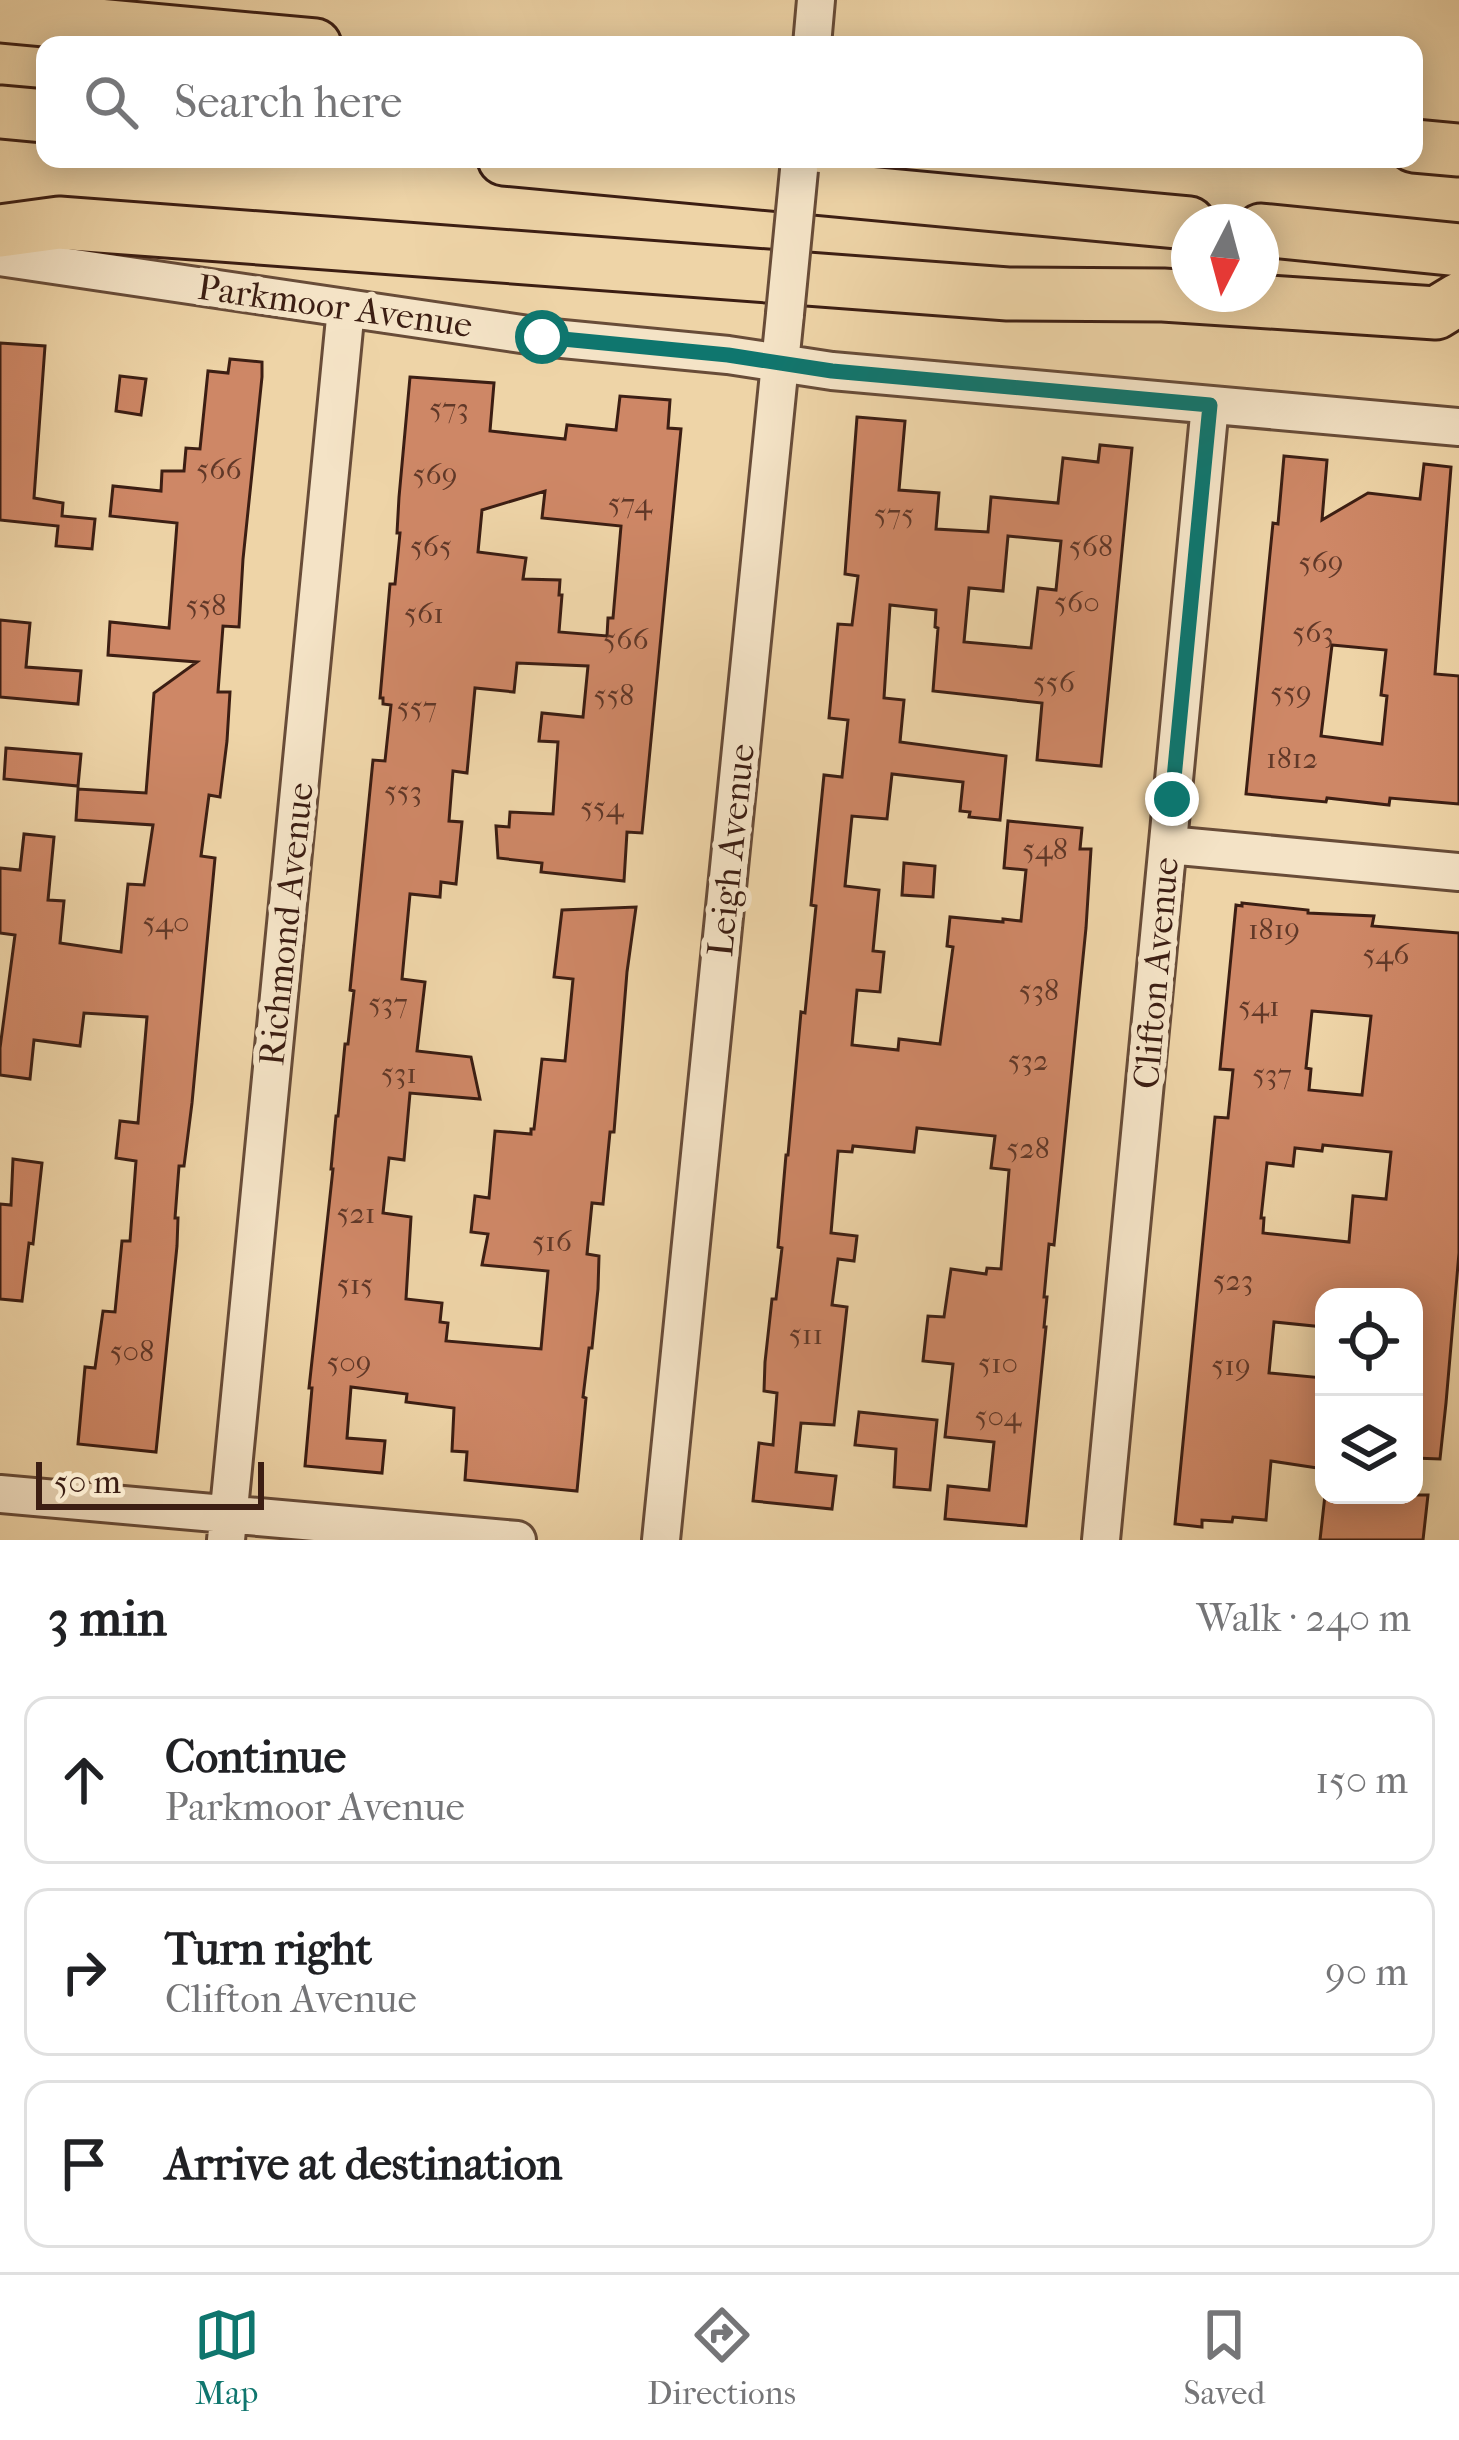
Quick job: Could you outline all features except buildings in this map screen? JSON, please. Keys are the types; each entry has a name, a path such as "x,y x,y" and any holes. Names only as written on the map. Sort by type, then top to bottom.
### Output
{"highway":[{"path":"0,16 217,36"},
{"path":"0,112 36,115"},
{"path":"1423,147 1459,150"},
{"path":"600,168 1171,221"},
{"path":"0,231 59,223 1008,294 1163,295 1436,313 1459,298"},
{"path":"1279,232 1459,250"}],"street":[{"path":"813,36 816,0"},
{"name":"Leigh Avenue","path":"661,1540 799,168"},
{"name":"Parkmoor Avenue","path":"0,257 542,337 832,371 1459,428"},
{"name":"Richmond Avenue","path":"227,1527 346,308"},
{"name":"Clifton Avenue","path":"1101,1540 1210,405"},
{"path":"1168,845 1459,872"},
{"path":"0,1494 227,1527 517,1540"}],"route":[{"path":"542,337 728,355 832,371 1210,405 1172,799"}]}
